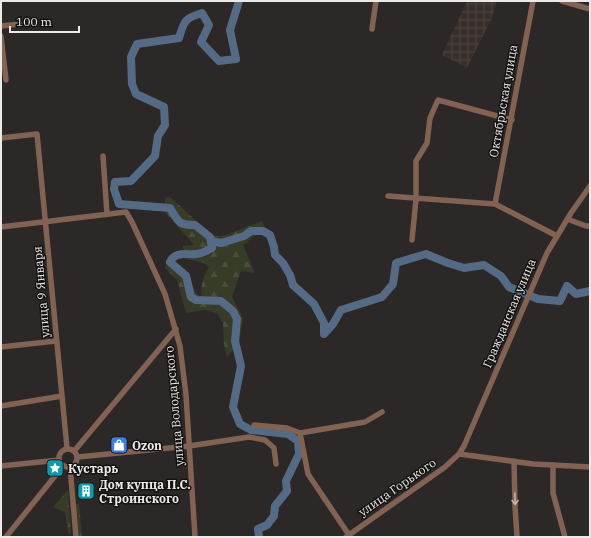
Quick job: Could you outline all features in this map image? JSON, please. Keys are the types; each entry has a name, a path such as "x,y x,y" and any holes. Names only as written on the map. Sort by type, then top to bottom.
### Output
{"street":[{"path":"372,29 376,1"},
{"name":"Октябрьская улица","path":"495,204 512,120 533,1"},
{"path":"562,1 589,9 590,1"},
{"path":"1,26 20,24"},
{"path":"1,36 6,80"},
{"path":"412,240 416,199 416,161 427,143 430,118 438,100 512,120"},
{"name":"улица 9 Января","path":"1,138 37,134 67,448"},
{"path":"1,227 107,214 103,156"},
{"name":"Гражданская улица","path":"459,454 464,446 547,253 567,219 590,186"},
{"path":"388,196 495,204 557,236"},
{"name":"улица Володарского","path":"107,214 126,212 165,294 176,329 180,346 186,395 195,537"},
{"path":"567,219 590,226"},
{"path":"75,450 176,329"},
{"path":"1,347 56,341"},
{"path":"1,406 62,396"},
{"path":"254,425 287,428 300,433 365,422 382,412"},
{"path":"300,433 308,474 347,536"},
{"path":"78,458 249,438 265,440 274,448 276,464"},
{"path":"67,448 75,450 78,458 75,465 70,467 63,466 59,460 59,456 62,451 67,448"},
{"path":"459,454 514,462 590,467"},
{"name":"улица Горького","path":"347,536 445,467 459,454"},
{"path":"1,466 59,460"},
{"path":"514,462 517,537"},
{"path":"553,465 553,493 565,537"},
{"path":"6,537 63,466"},
{"path":"70,467 76,537"}],"shaded area":[{"path":"467,1 497,1 491,20 467,68 442,55"}],"green space":[{"path":"170,197 213,236 223,236 262,221 265,228 243,245 255,273 241,271 232,297 243,318 239,343 227,357 224,344 223,324 217,313 205,310 186,313 177,280 165,268 167,259 176,263 187,271 194,289 201,297 203,281 209,267 204,263 186,259 183,246 194,245 165,212 165,198"},
{"path":"68,490 71,535 68,532 65,512 53,507"},
{"path":"75,504 79,504 82,537 78,537"}],"waterway":[{"path":"239,1 230,30 236,59 219,61 201,42 209,25 202,13 186,21 179,38 137,44 131,57 132,84 136,94 164,107 165,125 158,136 155,156 131,181 115,182 114,189 119,204 170,208 180,222 195,225 210,237 212,248 198,254 181,254 175,256 170,262 186,276 191,297 196,300 221,301 233,311 237,319 235,341 241,366 233,407 240,424 251,430 288,434 298,441 299,454 286,481 287,491 275,506 274,516 267,525 258,529 259,537"},
{"path":"211,241 221,243 244,236 251,231 263,231 270,235 275,255 283,263 290,275 293,285 314,304 324,323 324,334 333,324 341,310 382,297 393,284 396,263 426,254 464,268 484,265 501,276 509,287 538,299 560,301 567,286 576,294 590,291"}],"place":[{"name":"Ozon","path":"119,445"},
{"name":"Кустарь","path":"55,468"},
{"name":"Дом купца П.С. Строинского","path":"86,491"}]}
